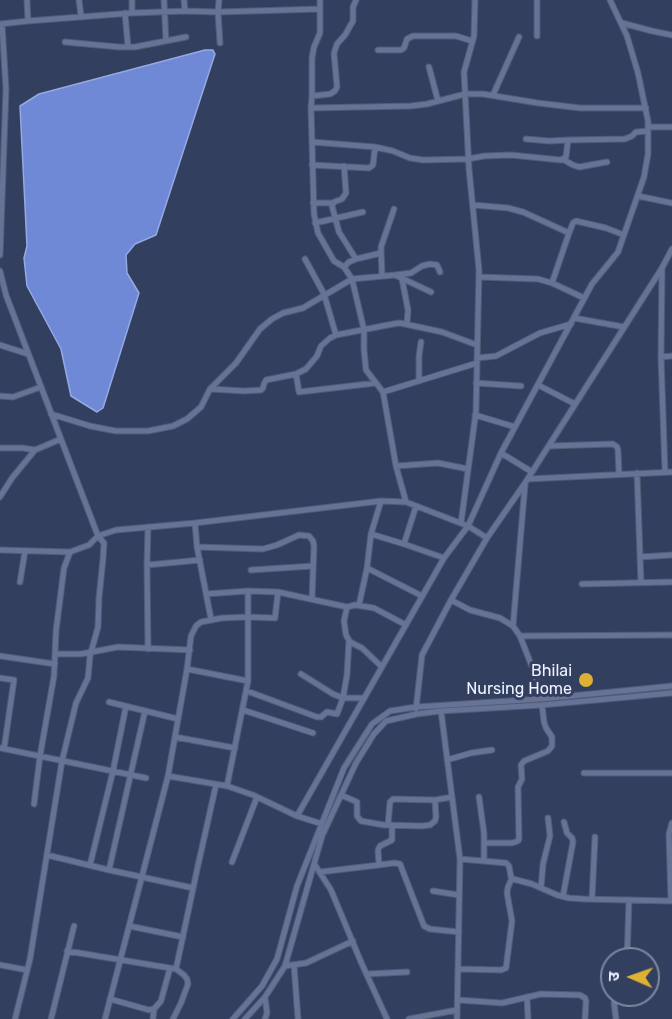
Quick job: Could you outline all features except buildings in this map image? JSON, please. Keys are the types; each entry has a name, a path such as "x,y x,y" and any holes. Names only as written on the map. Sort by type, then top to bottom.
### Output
{"street":[{"path":"27,0 28,21"},
{"path":"79,0 81,16"},
{"path":"128,46 129,13 132,0"},
{"path":"164,0 166,41"},
{"path":"184,0 185,11"},
{"path":"219,0 220,43"},
{"path":"320,0 320,33 312,58 312,165 315,223 334,261 344,267 352,279 364,330 366,370 383,392 396,466 406,502"},
{"path":"312,96 330,94 337,87 334,53 337,44 353,21 353,7 356,0"},
{"path":"461,524 475,415 477,361 479,277 468,159 464,72 474,36 475,0"},
{"path":"537,0 537,36"},
{"path":"297,816 444,558 468,526 501,453 584,298 592,284 618,252 644,177 648,154 648,129 638,73 627,36 610,0"},
{"path":"0,255 2,148 6,89 1,24 129,13 320,9"},
{"path":"622,23 672,35"},
{"path":"378,50 401,50 407,39 413,36 456,36 472,41"},
{"path":"65,42 143,46 186,37"},
{"path":"493,95 519,37"},
{"path":"429,67 438,101"},
{"path":"311,108 396,107 427,104 465,94 493,95 580,108 646,108"},
{"path":"526,138 549,141 625,139 636,132 672,127"},
{"path":"564,160 567,157 567,140"},
{"path":"312,142 375,147 423,160 511,155 564,160 579,167 607,162"},
{"path":"312,165 369,168 372,167 375,147"},
{"path":"313,203 333,203 342,199 346,193 344,166"},
{"path":"638,196 672,204"},
{"path":"333,203 339,232 356,259"},
{"path":"473,205 508,208 523,212 569,233"},
{"path":"382,276 383,239 394,209"},
{"path":"315,223 363,212"},
{"path":"552,283 569,233 576,221 624,235"},
{"path":"417,714 422,655 451,600 487,538 549,446 672,249"},
{"path":"344,267 356,259 381,253"},
{"path":"306,259 324,294 336,334"},
{"path":"51,414 116,431 148,431 173,426 187,419 201,407 210,389 236,363 260,329 284,313 303,308 352,279 411,273 422,266 434,264 440,272"},
{"path":"662,268 661,357 664,472"},
{"path":"0,271 6,295 28,354 98,536 104,543 98,627 88,678 76,703 62,761 27,970 15,1019"},
{"path":"395,275 431,292"},
{"path":"479,277 538,279 584,298"},
{"path":"402,279 408,310 407,324"},
{"path":"383,392 496,356 540,333 572,321 624,327"},
{"path":"210,389 261,390 266,380 296,374 306,369 317,356 321,346 336,334 400,323 441,332 477,345"},
{"path":"418,381 421,342"},
{"path":"0,345 28,354"},
{"path":"661,357 672,356"},
{"path":"296,374 299,392 376,383"},
{"path":"476,382 521,386"},
{"path":"538,385 575,404"},
{"path":"0,396 13,396 41,387"},
{"path":"475,415 515,427"},
{"path":"0,497 35,450 61,440"},
{"path":"549,446 613,444 618,450 619,474"},
{"path":"0,448 35,450"},
{"path":"501,453 532,472"},
{"path":"396,466 438,464 468,469"},
{"path":"526,481 672,472"},
{"path":"637,473 642,583"},
{"path":"513,626 526,481"},
{"path":"0,550 70,552 89,545 98,536 116,530 381,501 406,502 468,526 487,538"},
{"path":"359,605 372,534 381,501"},
{"path":"404,544 416,506"},
{"path":"195,523 197,547 212,619"},
{"path":"148,527 148,649"},
{"path":"372,534 444,558"},
{"path":"197,547 263,549 299,535 309,536 313,540 312,599"},
{"path":"20,582 25,551"},
{"path":"34,804 54,676 56,631 64,568 70,552"},
{"path":"640,557 672,555"},
{"path":"147,565 200,560"},
{"path":"251,570 313,566"},
{"path":"367,568 422,596"},
{"path":"582,584 672,582"},
{"path":"206,594 248,591 278,592 347,607 359,605 374,608 406,625"},
{"path":"227,786 249,681 248,591"},
{"path":"105,1019 168,776 188,669 191,636 196,626 212,619 275,618 278,592"},
{"path":"451,600 470,610 500,618 513,626 520,636 536,677 540,699"},
{"path":"347,607 344,621 346,635 350,642 362,648 382,667"},
{"path":"520,636 672,635"},
{"path":"247,690 319,717 327,712 337,714 344,698 349,640"},
{"path":"55,654 81,654 118,647 190,650"},
{"path":"0,656 55,664"},
{"path":"188,669 249,681"},
{"path":"301,674 333,694 344,698 364,698"},
{"path":"0,678 14,680 2,748 146,778"},
{"path":"233,1019 262,986 277,959 297,886 321,824 344,768 372,724 390,711 416,707 540,699 672,686"},
{"path":"245,1019 265,997 285,966 322,836 356,763 374,734 386,721 441,711 542,705 672,693"},
{"path":"109,702 178,719"},
{"path":"484,843 515,843 519,838 518,787 522,779 521,765 524,760 548,751 552,746 552,737 544,722 542,705"},
{"path":"90,866 126,706"},
{"path":"243,710 314,733"},
{"path":"109,870 145,711"},
{"path":"441,711 460,859 457,1019"},
{"path":"175,737 235,748"},
{"path":"447,760 492,750"},
{"path":"584,773 672,773"},
{"path":"168,776 227,786 321,824"},
{"path":"153,1019 154,1009 161,1001 183,937 216,785"},
{"path":"341,795 357,802 357,816 361,821 390,825 422,826 433,823 436,817 435,800"},
{"path":"379,865 380,846 392,840 390,802 393,799 435,800 452,796"},
{"path":"232,862 257,797"},
{"path":"479,798 484,861"},
{"path":"541,888 543,864 550,832 548,818"},
{"path":"563,896 573,842 564,822"},
{"path":"512,878 563,896 672,901 669,834 672,823"},
{"path":"592,899 595,837"},
{"path":"47,855 193,888"},
{"path":"458,969 501,970 506,968 512,921 507,893 512,878 508,864 460,859"},
{"path":"320,872 399,864 424,926 430,929 459,932"},
{"path":"315,865 331,890 387,1019"},
{"path":"433,891 459,895"},
{"path":"627,947 628,900"},
{"path":"51,1019 74,926"},
{"path":"129,926 183,937"},
{"path":"285,966 306,963 353,941"},
{"path":"68,951 173,968 184,975 188,984 173,1019"},
{"path":"294,965 298,1019"},
{"path":"0,966 27,970"},
{"path":"367,974 407,972"},
{"path":"458,1000 502,1003 541,994 583,996 586,1001 585,1019"},
{"path":"265,997 267,1013 265,1019"},
{"path":"527,997 528,1019"},
{"path":"110,999 149,1010 154,1009"},
{"path":"409,1019 457,1010"}],"water":[{"path":"205,50 213,50 215,54 156,235 135,244 126,255 127,273 139,293 103,408 97,412 71,396 61,349 27,286 24,258 27,246 20,106 39,94"}],"place":[{"name":"Bhilai Nursing Home","path":"586,680"}]}
